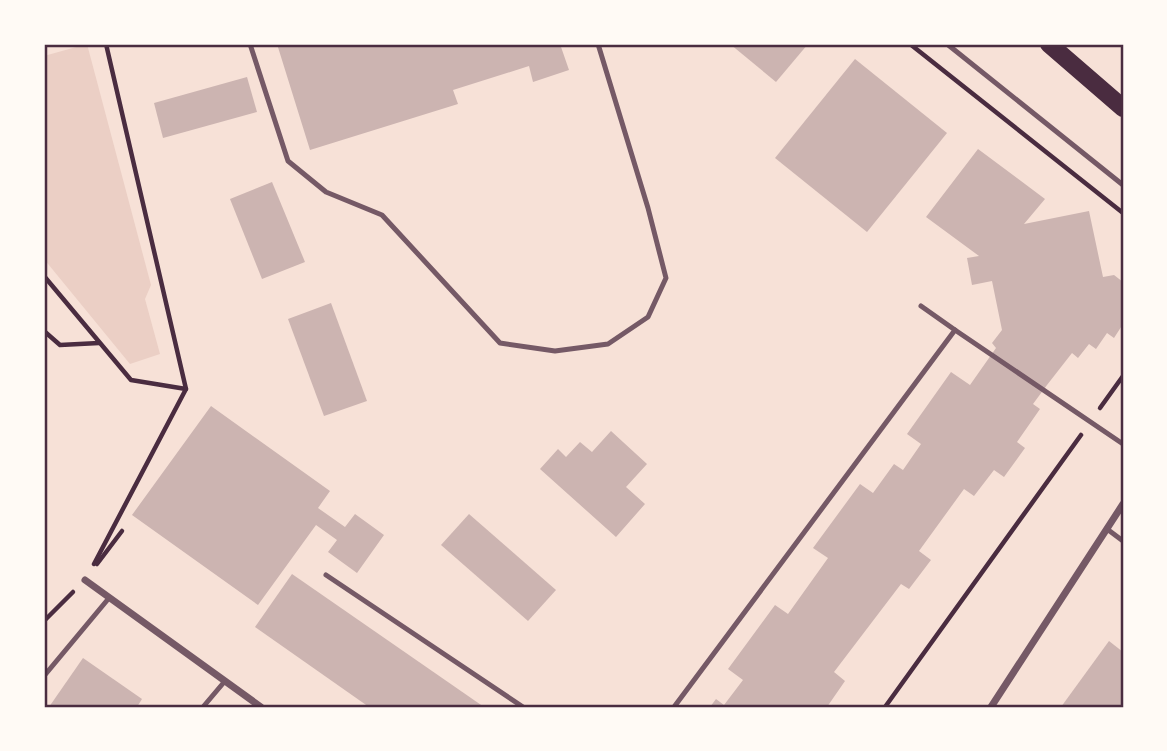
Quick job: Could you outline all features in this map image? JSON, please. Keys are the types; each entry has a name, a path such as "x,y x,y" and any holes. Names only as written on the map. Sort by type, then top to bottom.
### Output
{"main road":[{"path":"1049,44 1123,108"}],"street":[{"path":"991,707 1123,504"},
{"path":"85,580 261,707"}],"lane":[{"path":"250,44 288,161 326,192 382,215 500,342 555,351 608,344 648,317 666,278 648,208 598,44"},
{"path":"947,44 1123,185"},
{"path":"921,306 1123,444"},
{"path":"674,707 955,330"},
{"path":"1107,529 1123,541"},
{"path":"326,575 523,707"},
{"path":"44,676 109,598"},
{"path":"203,707 225,681"}],"path":[{"path":"85,580 186,389 106,44"},
{"path":"910,44 1123,213"},
{"path":"44,276 131,380 186,389"},
{"path":"44,331 60,345 100,343"},
{"path":"885,707 1123,376"}],"shaded area":[{"path":"87,44 151,285 145,299 160,354 130,364 44,259 44,56"}],"building":[{"path":"277,44 560,44 569,70 533,82 529,66 453,90 458,104 310,150"},
{"path":"730,44 808,44 776,82"},
{"path":"855,59 947,133 867,232 775,158"},
{"path":"247,77 257,112 163,138 154,103"},
{"path":"978,149 1045,199 1024,224 1089,211 1103,277 1114,275 1123,282 1123,324 1114,338 1107,333 1096,349 1089,344 1078,358 1072,353 1047,385 1033,404 1040,409 1017,442 1025,448 1004,477 994,470 974,496 964,489 919,551 931,560 909,589 901,584 834,672 845,681 827,707 710,707 716,699 724,705 743,680 728,669 775,605 788,614 828,558 813,548 860,484 873,493 894,464 903,470 921,444 907,434 951,372 970,385 996,348 992,343 1002,330 992,281 972,285 967,258 979,256 926,217"},
{"path":"272,182 305,262 262,279 230,199"},
{"path":"331,303 367,401 324,416 288,319"},
{"path":"211,406 330,491 318,508 345,527 355,514 384,535 357,573 328,552 337,540 316,525 258,605 132,515"},
{"path":"611,431 647,464 626,487 645,504 616,537 540,469 558,449 566,457 580,442 592,452"},
{"path":"469,514 556,590 528,621 441,545"},
{"path":"292,574 484,707 369,707 255,627"},
{"path":"1109,641 1123,652 1123,707 1061,707"},
{"path":"83,658 142,699 137,707 49,707"}]}
